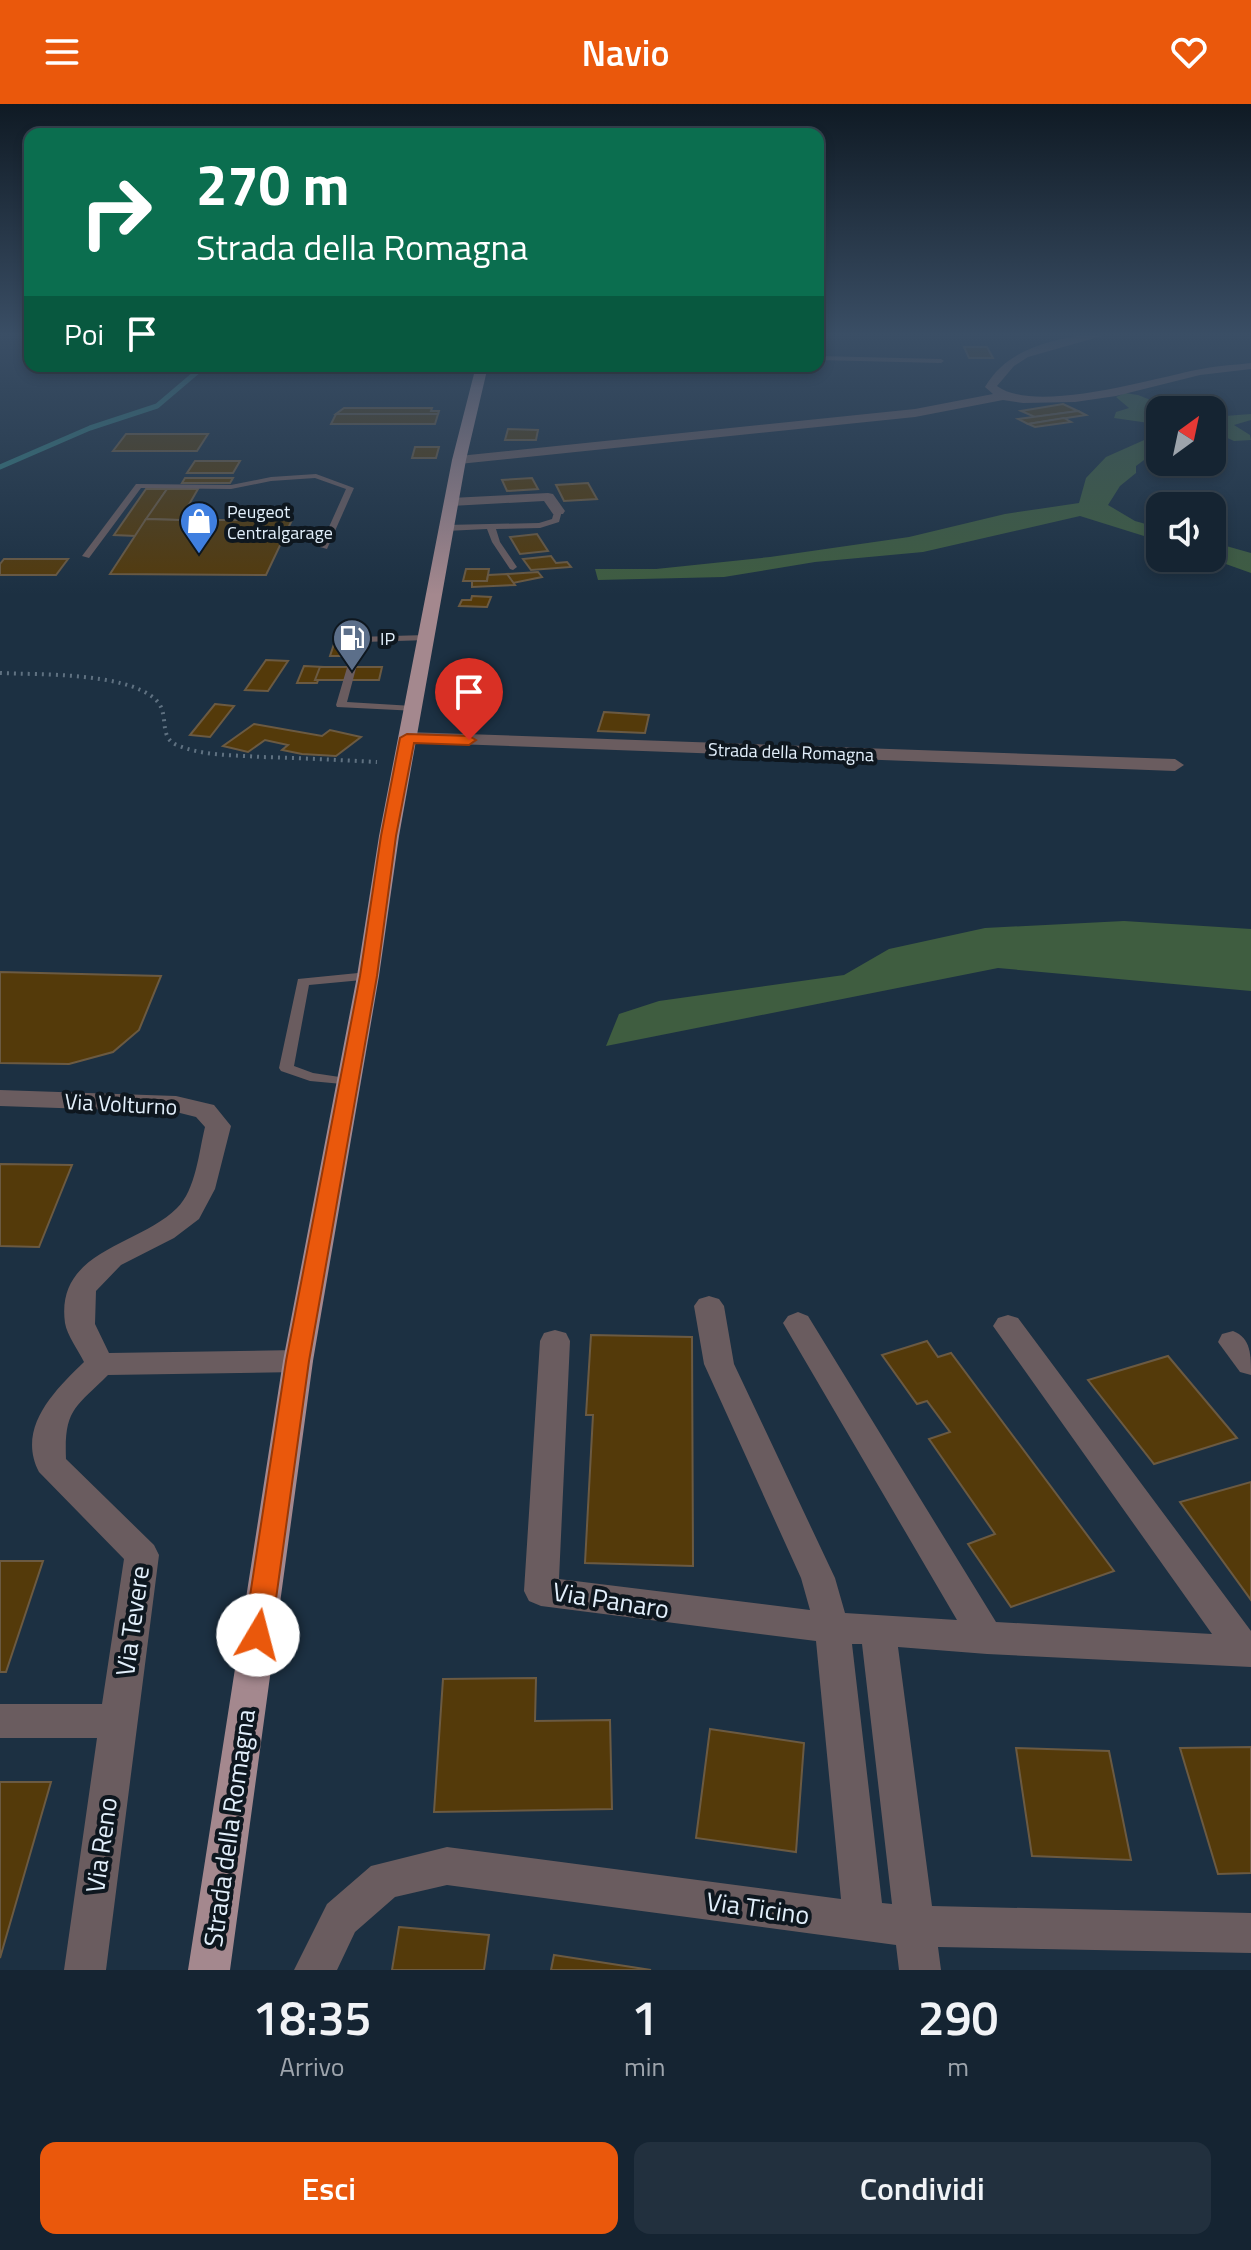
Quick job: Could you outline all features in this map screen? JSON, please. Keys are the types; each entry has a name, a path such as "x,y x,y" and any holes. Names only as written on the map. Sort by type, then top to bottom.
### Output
{"main road":[{"name":"Strada della Romagna","path":"209,1970 298,1361 368,976 405,751 469,421"}],"street":[{"path":"459,460 837,421"},
{"path":"449,515 548,497 558,511"},
{"name":"Strada della Romagna","path":"405,751 1175,765"},
{"name":"Via Volturno","path":"0,1098 176,1104 205,1111 218,1126 202,1189 189,1213 164,1231 111,1258 82,1288 80,1324 100,1364"},
{"path":"709,1306 719,1364 818,1578 832,1627 864,1922"},
{"path":"798,1323 987,1639"},
{"name":"Via Panaro","path":"1008,1326 1248,1651"},
{"name":"Via Panaro","path":"555,1341 541,1591 685,1612 832,1627 878,1628 987,1639 1248,1651"},
{"path":"100,1364 298,1361"},
{"name":"Via Tevere","path":"100,1364 63,1401 49,1427 50,1463 142,1555 118,1721"},
{"path":"878,1628 920,1970"},
{"path":"0,1721 118,1721"},
{"name":"Via Reno","path":"85,1970 118,1721"},
{"name":"Via Ticino","path":"315,1970 341,1918 385,1880 447,1866 864,1922 915,1926 1251,1933"}],"lane":[{"path":"86,556 139,486 231,487 271,479 316,476 350,488 324,547"},
{"path":"449,515 491,528 540,525 556,520 558,511"},
{"path":"491,528 496,542 513,567"},
{"path":"413,709 341,705 359,639 426,638"},
{"path":"348,1082 310,1077 286,1068 303,982 368,976"}],"path":[{"path":"0,673 109,682 139,689 154,697 164,711 165,735 173,744 191,750 229,755 405,751"}],"green space":[{"path":"1226,421 1247,421 1234,425 1250,435 1251,440 1234,441 1226,437"},
{"path":"1146,439 1146,458 1136,466 1136,473 1120,486 1108,505 1146,524 1146,537 1080,516 923,552 815,562 724,577 598,580 595,569 656,569 770,557 909,537 1005,514 1079,503 1086,478 1106,457"},
{"path":"1226,546 1251,553 1251,573 1226,564"},
{"path":"1124,921 1251,929 1251,991 998,968 606,1046 619,1014 659,1001 844,975 889,949 985,928"}],"building":[{"path":"332,421 436,421 435,424 331,424"},
{"path":"1046,421 1071,422 1035,427 1028,424"},
{"path":"508,429 538,430 536,440 505,440"},
{"path":"126,434 208,434 197,451 113,451"},
{"path":"415,447 439,447 436,458 412,458"},
{"path":"195,461 240,461 233,473 187,473"},
{"path":"185,478 233,478 230,483 182,483"},
{"path":"532,478 538,489 507,491 502,480"},
{"path":"588,483 597,499 564,501 556,485"},
{"path":"146,489 167,489 136,536 114,535"},
{"path":"167,489 198,489 180,520 146,519"},
{"path":"184,512 208,512 204,520 180,520"},
{"name":"Peugeot Centralgarage","path":"146,519 292,520 266,575 110,574"},
{"path":"537,534 548,551 520,554 510,537"},
{"path":"551,556 556,563 567,562 571,567 531,570 523,559"},
{"path":"4,559 68,559 56,575 0,575 0,564"},
{"path":"466,569 489,569 487,581 463,581"},
{"path":"538,572 542,577 513,583 507,574"},
{"path":"507,574 515,585 472,587 472,581 487,581 488,575"},
{"path":"472,596 491,597 487,607 459,606 462,600 471,600"},
{"path":"334,644 359,644 355,656 330,656"},
{"path":"266,660 288,661 268,691 245,690"},
{"path":"304,666 323,667 317,683 297,683"},
{"path":"320,667 382,667 379,680 315,680"},
{"path":"215,704 234,706 210,737 190,735"},
{"path":"604,712 649,715 645,733 598,731"},
{"path":"254,724 322,736 330,730 361,737 336,756 282,750 288,745 265,740 248,752 223,746"},
{"path":"0,972 161,976 139,1030 113,1052 69,1064 0,1063"},
{"path":"0,1164 72,1165 39,1247 0,1246"},
{"path":"591,1335 692,1337 693,1566 585,1563 593,1415 586,1415"},
{"path":"927,1341 938,1357 951,1353 1114,1571 1011,1607 968,1544 995,1534 929,1439 950,1432 927,1401 917,1404 882,1355"},
{"path":"1168,1356 1237,1438 1154,1464 1088,1380"},
{"path":"1251,1482 1251,1600 1180,1502"},
{"path":"0,1561 43,1561 6,1672 0,1672"},
{"path":"536,1678 535,1721 610,1720 612,1809 434,1812 443,1679"},
{"path":"710,1729 804,1743 796,1852 696,1838"},
{"path":"1251,1747 1251,1873 1218,1874 1180,1748"},
{"path":"1016,1748 1109,1751 1131,1860 1032,1856"},
{"path":"0,1782 51,1782 0,1958"},
{"path":"399,1927 489,1935 484,1970 392,1970"},
{"path":"554,1955 651,1970 551,1970"}],"waterway":[{"path":"0,467 111,421"}],"place":[{"name":"Peugeot Centralgarage","path":"199,555"},
{"name":"IP","path":"352,672"}],"route":[{"path":"258,1635 298,1361 368,976 407,738 469,740"}]}
